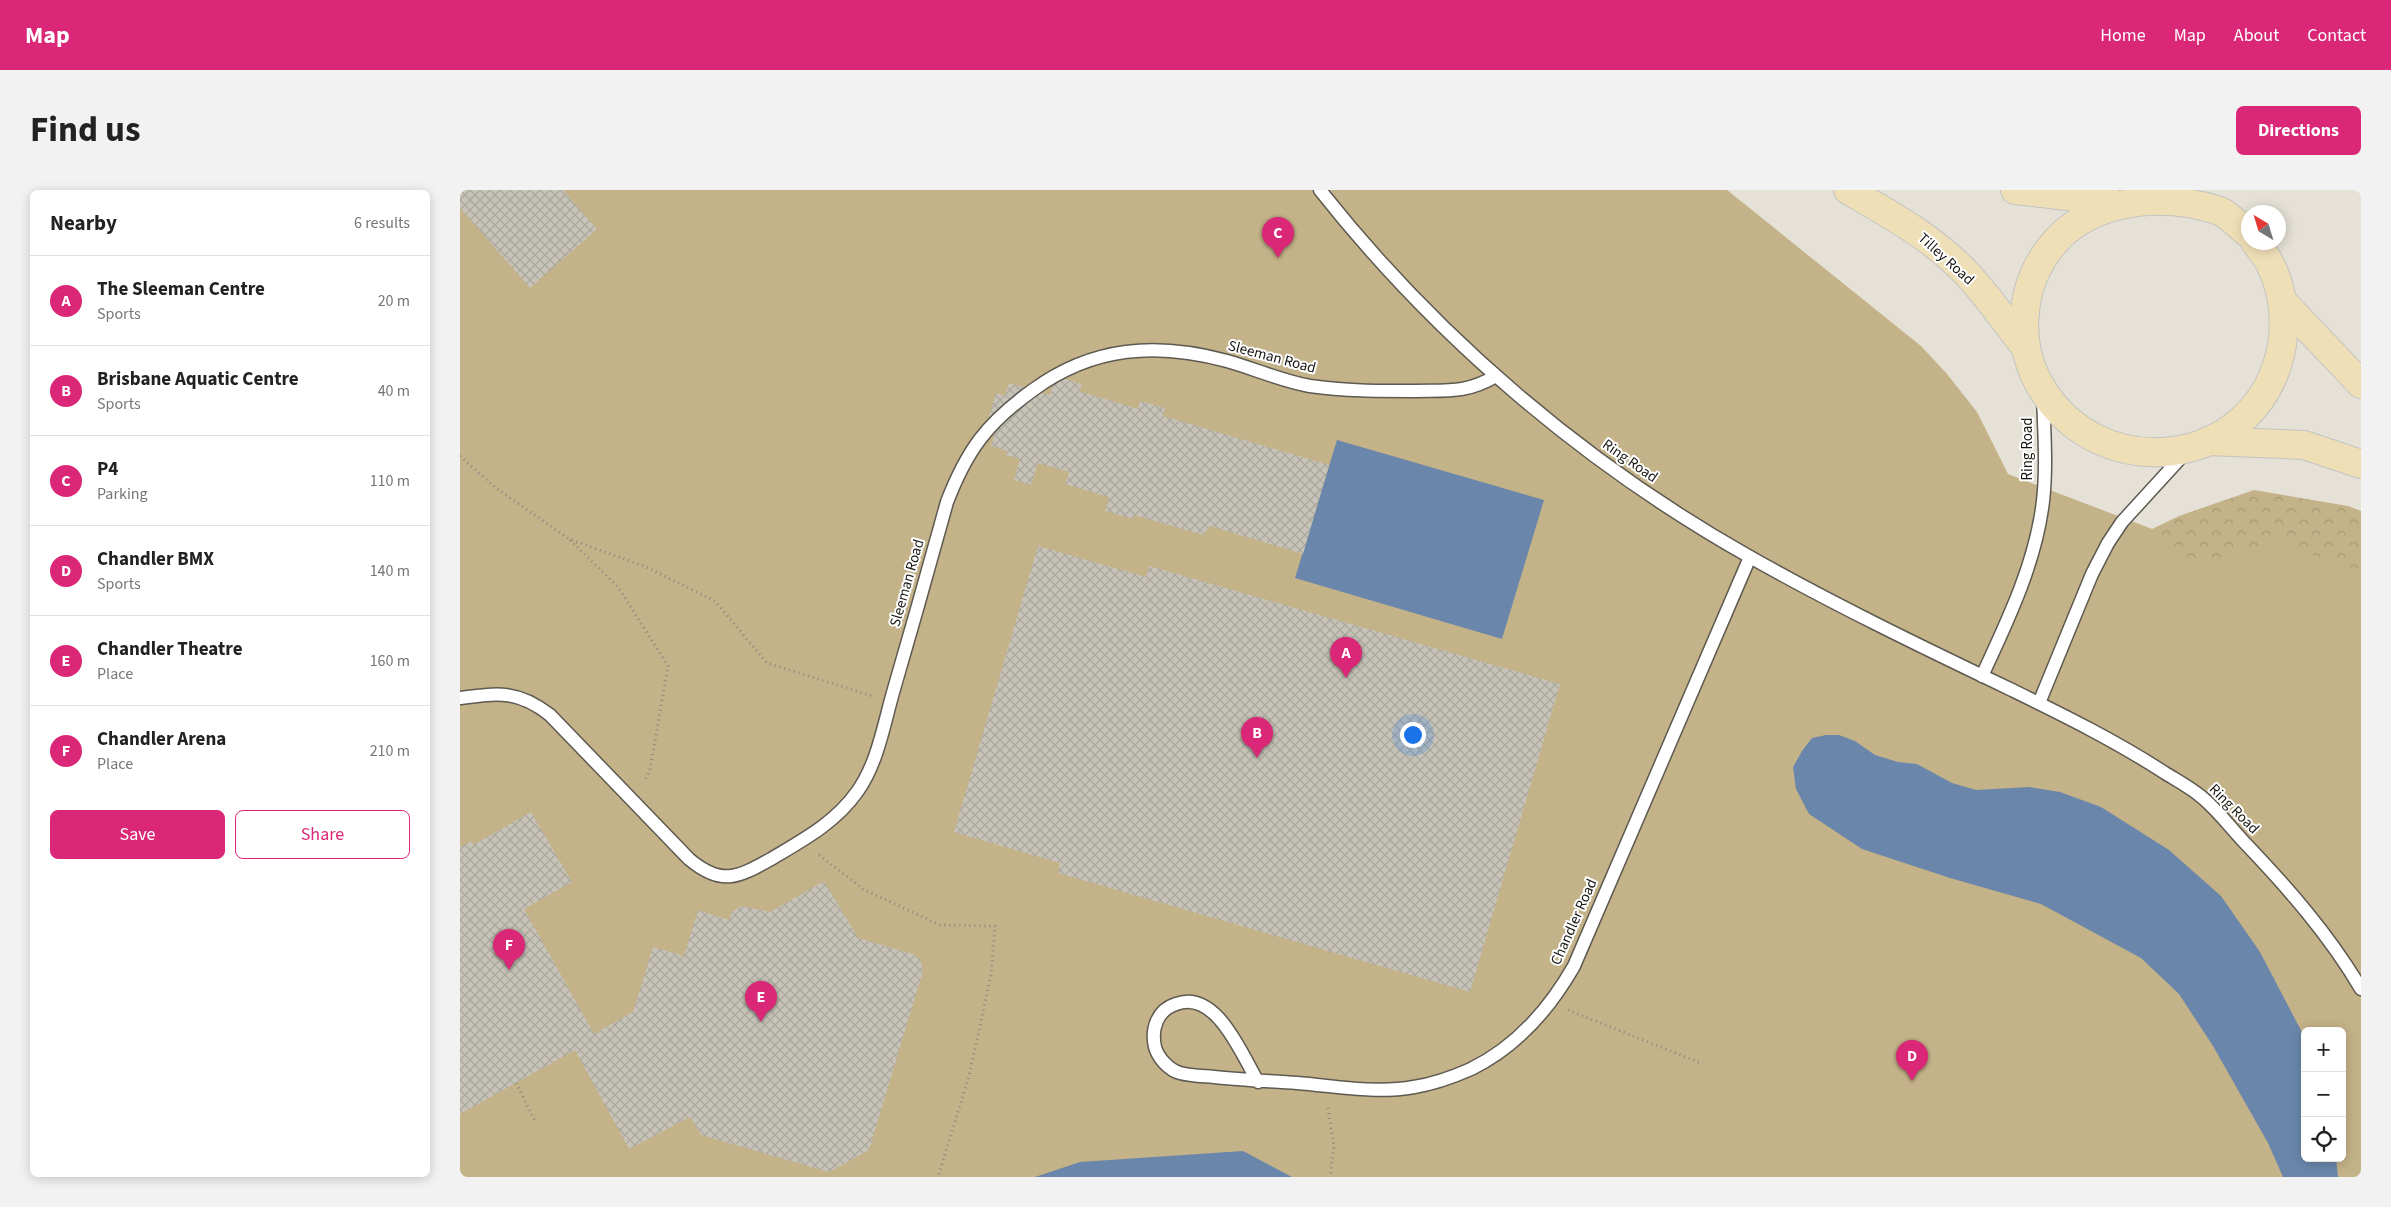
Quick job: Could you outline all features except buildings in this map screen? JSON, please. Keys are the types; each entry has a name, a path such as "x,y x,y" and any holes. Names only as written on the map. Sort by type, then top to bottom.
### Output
{"main road":[{"name":"Tilley Road","path":"1848,190 1910,226 1944,253 1968,276 2026,348"},
{"path":"2015,190 2059,197 2109,201 2146,193 2184,196 2220,210 2241,227"},
{"path":"2109,201 2077,219 2051,244 2032,276 2024,312 2026,348 2032,370 2042,390 2057,410 2075,427 2095,439 2110,445 2142,452 2166,453 2199,444 2232,427 2253,407 2269,384 2279,358 2284,330 2283,302 2271,266 2260,250"},
{"path":"2283,302 2361,384"},
{"path":"2199,444 2304,445 2361,464"}],"lane":[{"name":"Ring Road","path":"1320,190 1384,265 1428,311 1496,376 1553,425 1648,494 1750,557 1982,676 2121,744 2202,797 2273,873 2342,958 2361,989"},
{"name":"Sleeman Road","path":"460,698 509,694 534,702 550,715 635,800 689,859 710,874 720,878 744,873 807,838 828,824 858,791 876,752 947,502 970,451 995,420 1016,402 1070,367 1113,353 1156,349 1198,354 1310,386 1361,392 1457,391 1474,388 1496,376"},
{"name":"Ring Road","path":"1982,676 2023,582 2036,536 2043,501 2045,452 2042,390"},
{"path":"2040,703 2092,574 2108,543 2122,522 2199,444"},
{"name":"Chandler Road","path":"1258,1082 1220,1020 1211,1009 1200,1002 1187,1000 1173,1004 1162,1012 1156,1022 1154,1041 1156,1052 1167,1066 1179,1073 1258,1082 1388,1089 1413,1087 1437,1082 1470,1069 1492,1058 1535,1021 1574,966 1750,557"}],"path":[{"path":"460,456 496,488 569,540 618,587 668,666 650,770 635,800"},
{"path":"569,540 644,566 715,601 767,663 890,702"},
{"path":"807,838 821,859 863,889 931,921 940,925 995,926 991,975 969,1076 938,1177"},
{"path":"1548,1005 1568,1010 1703,1064"},
{"path":"516,1082 536,1123"},
{"path":"1321,1086 1327,1102 1334,1147 1330,1177"}],"green space":[{"path":"460,190 1727,190 1921,346 1947,374 1977,412 2008,474 2152,529 2190,568 2282,539 2361,579 2361,1177 460,1177"},
{"path":"2254,490 2348,506 2361,511 2361,903 2122,570 2152,529 2179,516"}],"water":[{"path":"1337,440 1544,500 1502,639 1295,578"},
{"path":"1839,735 1855,741 1875,755 1898,762 1917,764 1952,783 1976,790 2029,787 2060,792 2101,807 2169,850 2221,896 2260,952 2301,1030 2301,1162 2336,1162 2338,1177 2283,1177 2268,1143 2213,1046 2179,994 2141,958 2041,904 1950,878 1862,849 1809,814 1796,789 1793,767 1812,738"},
{"path":"1243,1151 1292,1177 1035,1177 1080,1162"}],"place":[{"name":"P4","path":"1278,258"},
{"name":"The Sleeman Centre","path":"1346,678"},
{"name":"Brisbane Aquatic Centre","path":"1257,758"},
{"name":"Chandler Arena","path":"509,970"},
{"name":"Chandler Theatre","path":"761,1022"},
{"name":"Chandler BMX","path":"1912,1081"}]}
